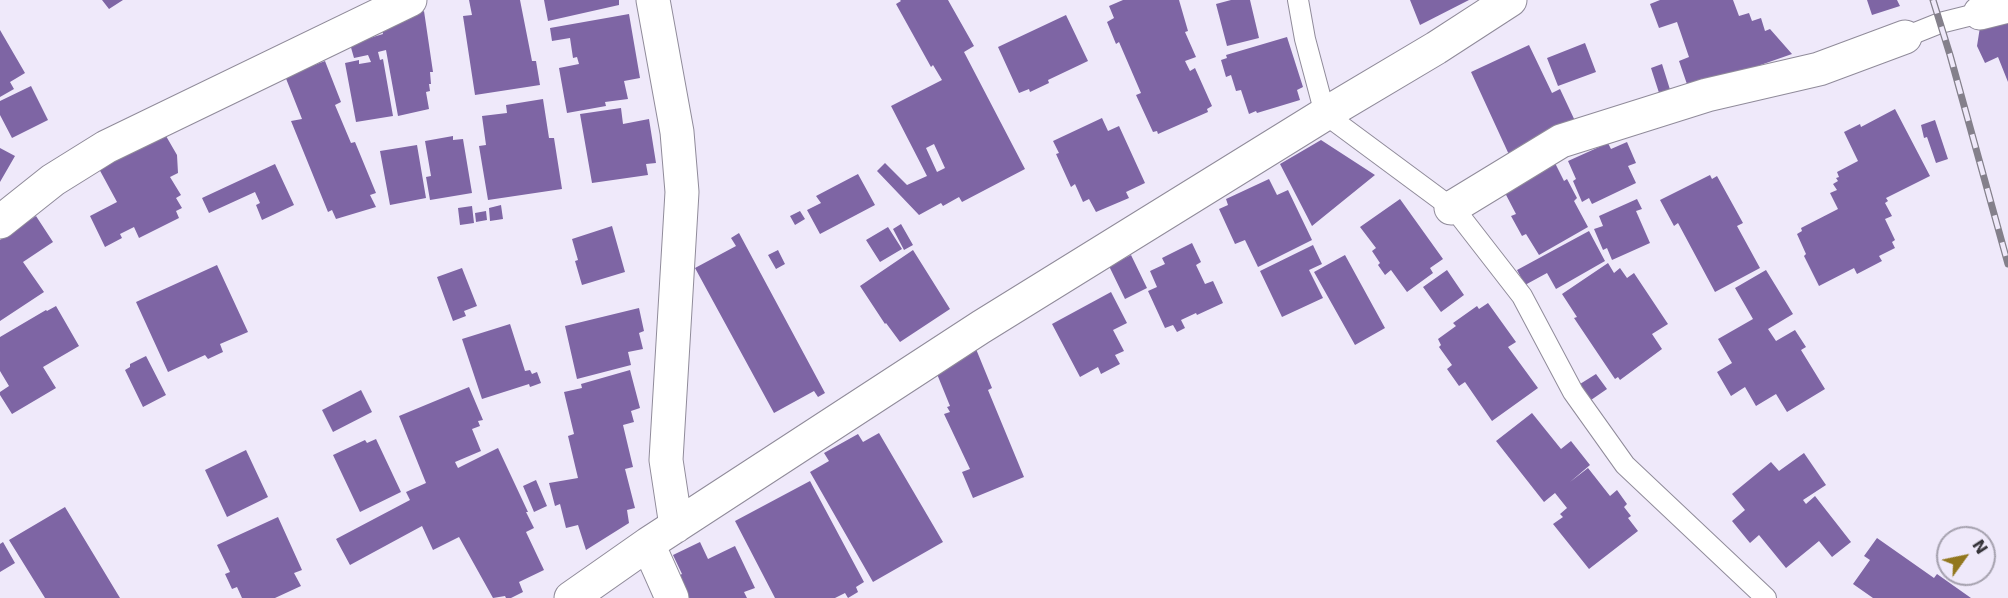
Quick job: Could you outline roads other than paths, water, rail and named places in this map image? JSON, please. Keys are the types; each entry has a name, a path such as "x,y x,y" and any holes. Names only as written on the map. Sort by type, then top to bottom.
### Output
{"street":[{"path":"0,222 53,180 106,147 410,0"},
{"path":"653,0 676,132 682,192 666,460 676,526"},
{"path":"571,598 648,544 981,327 1436,48 1510,0"},
{"path":"1451,208 1561,141 1707,95 1819,69 1905,37"},
{"path":"648,544 672,598"}],"lane":[{"path":"1298,0 1305,39 1325,114 1451,208 1522,296 1573,392 1625,465 1766,598"},
{"path":"1905,37 1940,23 1994,10"}],"railway":[{"path":"1933,0 2008,264"}]}
